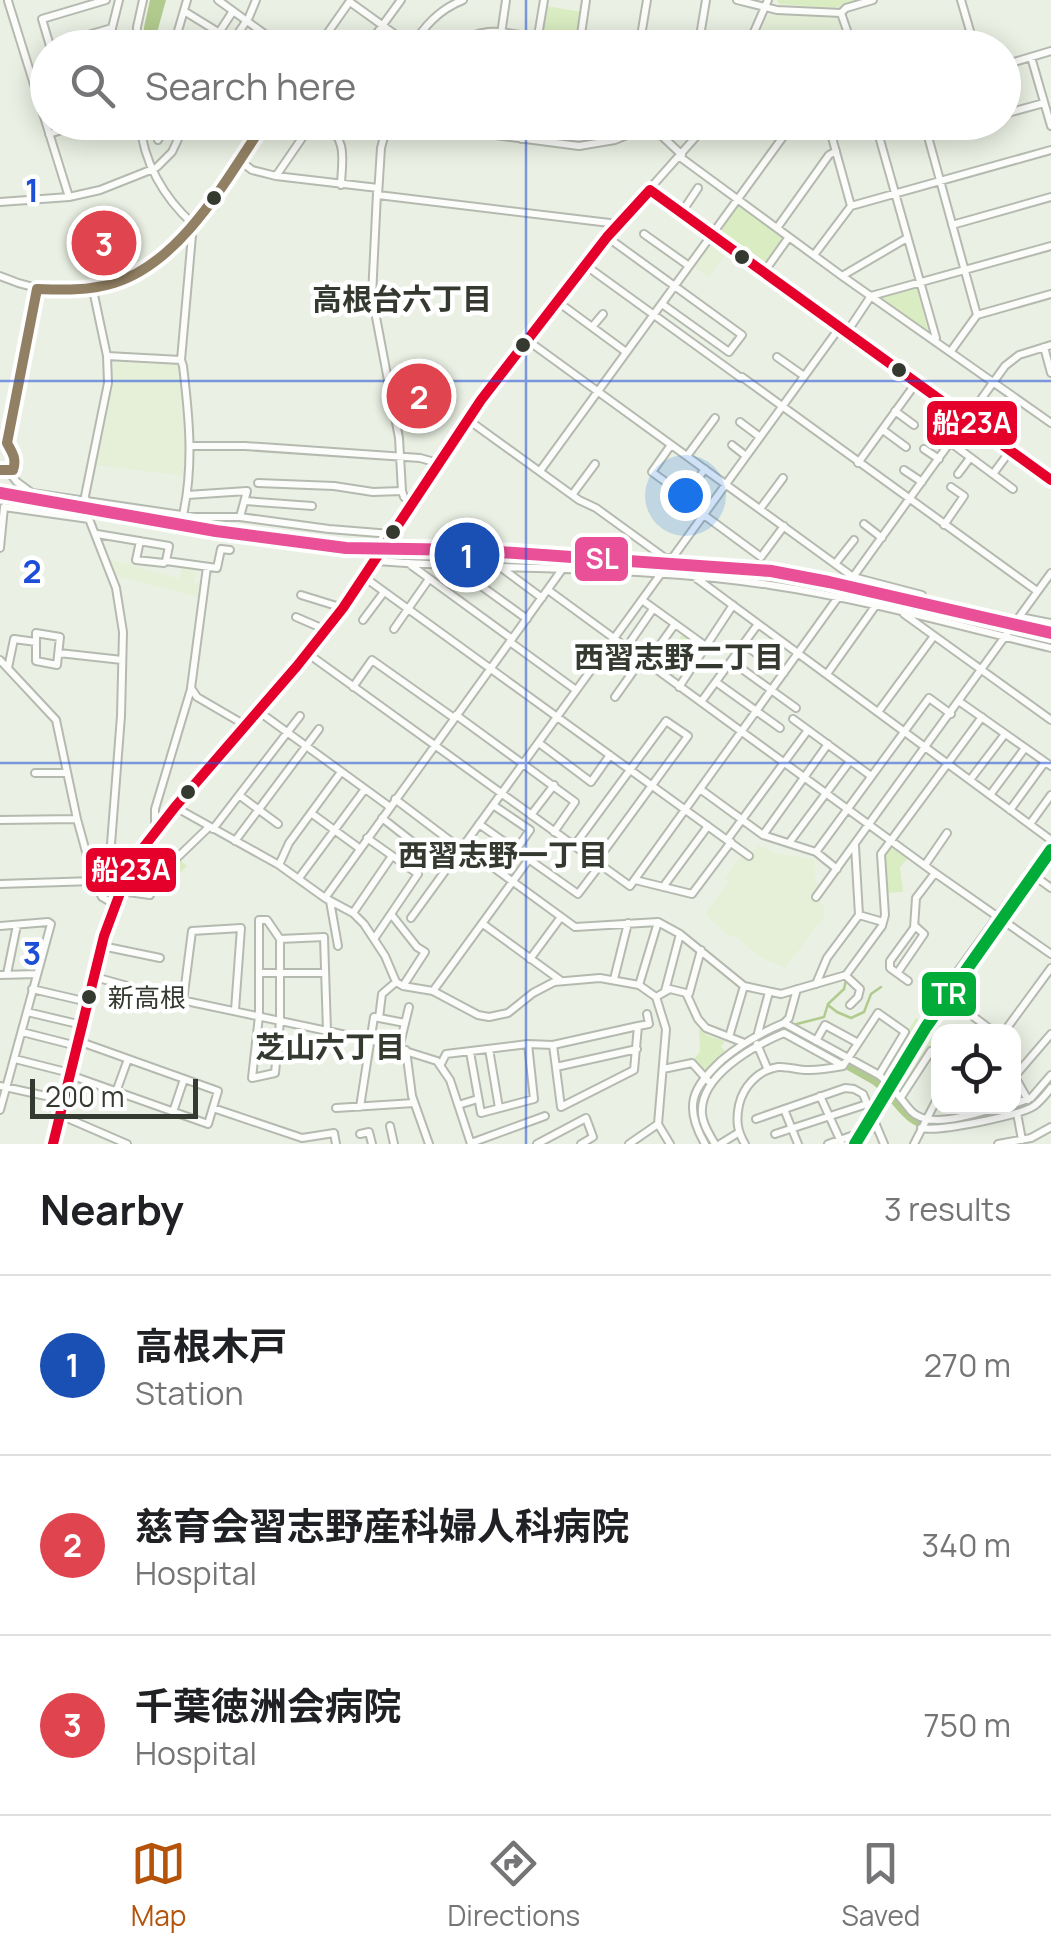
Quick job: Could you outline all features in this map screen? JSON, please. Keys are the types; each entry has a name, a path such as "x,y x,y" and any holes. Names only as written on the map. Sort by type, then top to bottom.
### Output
{"street":[{"path":"0,4 10,0 30,69"},
{"path":"45,30 42,20 106,0"},
{"path":"105,30 112,28 119,0"},
{"path":"136,30 143,0"},
{"path":"178,30 186,0"},
{"path":"218,0 259,30"},
{"path":"240,30 256,0"},
{"path":"379,30 401,0"},
{"path":"423,30 437,15 463,0"},
{"path":"501,30 506,0"},
{"path":"539,30 544,0"},
{"path":"581,30 586,0"},
{"path":"642,30 647,0"},
{"path":"701,30 706,0"},
{"path":"737,0 766,3 777,10 841,13 873,0"},
{"path":"961,0 970,30"},
{"path":"330,30 350,1 389,30"},
{"path":"755,30 766,3"},
{"path":"184,11 215,30"},
{"path":"219,30 233,11"},
{"path":"841,13 847,30"},
{"path":"1021,60 1051,51"},
{"path":"1031,57 1051,126"},
{"path":"1021,109 1044,102"},
{"path":"51,140 69,197"},
{"path":"142,140 172,204 193,224"},
{"path":"0,202 69,197 100,190 155,168 169,156 178,140"},
{"path":"0,276 37,289 69,292 124,281 170,251 253,140"},
{"path":"276,176 301,140"},
{"path":"340,140 340,185"},
{"path":"383,140 372,296 395,415 402,491 412,503"},
{"path":"521,140 564,146 598,145 613,140"},
{"path":"665,140 738,200 1051,423"},
{"path":"53,1144 102,946 114,904 131,866 175,807 260,712 343,608 468,419 585,265 694,140"},
{"path":"540,471 781,140"},
{"path":"833,140 851,206"},
{"path":"880,140 936,340"},
{"path":"929,140 978,315"},
{"path":"777,228 836,150"},
{"path":"814,255 851,206 1051,150"},
{"path":"239,160 252,170 377,191 380,196 619,224"},
{"path":"681,212 698,188"},
{"path":"650,190 1051,480"},
{"path":"952,224 1051,197"},
{"path":"183,515 191,446 181,360 193,224"},
{"path":"644,234 690,266"},
{"path":"607,237 742,335 729,352 662,304"},
{"path":"764,272 790,238"},
{"path":"842,276 907,238"},
{"path":"411,918 804,376 871,296 1051,246"},
{"path":"585,265 1037,592"},
{"path":"37,289 4,447 15,456 16,465 9,472 32,493 183,515 240,516 330,530 392,534"},
{"path":"93,290 107,356 108,383 85,500 114,579 122,620 116,804 111,844 115,855 131,866"},
{"path":"951,351 978,315 1051,294"},
{"path":"558,302 626,352"},
{"path":"592,328 603,314"},
{"path":"527,340 853,577 922,596"},
{"path":"853,577 1012,359 1048,346 1051,372"},
{"path":"107,356 181,360"},
{"path":"777,357 804,376"},
{"path":"858,463 916,382"},
{"path":"896,412 914,425"},
{"path":"686,456 714,418"},
{"path":"468,419 664,558 672,558"},
{"path":"740,422 760,436"},
{"path":"882,430 906,447"},
{"path":"950,443 1013,489"},
{"path":"672,444 652,472 685,496 705,469"},
{"path":"732,445 746,456"},
{"path":"191,446 420,458 438,464"},
{"path":"924,449 939,460"},
{"path":"993,474 1010,451"},
{"path":"958,474 970,458"},
{"path":"572,495 596,464"},
{"path":"904,470 922,482"},
{"path":"760,509 783,478"},
{"path":"258,483 402,491"},
{"path":"944,525 964,496 950,487"},
{"path":"187,495 246,491 240,516"},
{"path":"245,501 312,506"},
{"path":"0,548 4,507 90,519"},
{"path":"704,515 761,557 784,526"},
{"path":"864,524 882,538"},
{"path":"96,534 169,546 166,561"},
{"path":"835,564 854,540"},
{"path":"140,542 136,560 164,564 166,561 218,568 220,549 230,550"},
{"path":"375,560 661,574 768,584 839,596 1051,648"},
{"path":"407,563 576,690"},
{"path":"454,566 527,619"},
{"path":"158,828 154,823 155,808 191,688 207,567"},
{"path":"504,569 614,639 1051,954"},
{"path":"338,946 328,900 366,838 562,570"},
{"path":"816,897 1051,573"},
{"path":"364,577 749,856"},
{"path":"695,577 1051,841 1048,853 942,993 983,1024"},
{"path":"394,628 429,579"},
{"path":"363,620 384,592"},
{"path":"301,595 343,608"},
{"path":"307,654 630,886 839,596"},
{"path":"642,600 706,647"},
{"path":"679,687 733,605"},
{"path":"826,674 876,605"},
{"path":"626,648 654,609"},
{"path":"899,611 1051,720"},
{"path":"296,617 326,630"},
{"path":"1020,617 1051,623"},
{"path":"615,696 675,624"},
{"path":"701,702 758,624"},
{"path":"36,632 60,637 58,665 36,661 36,642 36,632"},
{"path":"878,712 934,636"},
{"path":"8,669 14,639 36,642"},
{"path":"743,644 784,673"},
{"path":"59,654 123,660"},
{"path":"0,660 56,720 76,819 94,880 102,897 114,904"},
{"path":"353,686 372,660 554,786 575,802 554,832"},
{"path":"731,661 796,708"},
{"path":"716,682 780,728"},
{"path":"191,688 197,698 245,725"},
{"path":"816,852 928,698 950,714"},
{"path":"960,702 1048,764 1010,810"},
{"path":"260,712 365,789 462,847 574,927 658,922 680,934 744,986 782,994 846,976 883,922 882,854 982,717"},
{"path":"120,890 150,895 156,878 211,828 300,716"},
{"path":"793,719 871,776"},
{"path":"479,824 578,894 688,736 666,720 574,846"},
{"path":"235,841 319,729"},
{"path":"635,880 692,894 808,730"},
{"path":"970,780 1005,734"},
{"path":"538,742 591,782 610,755"},
{"path":"763,834 828,744"},
{"path":"990,795 1025,748"},
{"path":"789,843 850,761"},
{"path":"279,865 289,843 342,772"},
{"path":"35,773 67,773"},
{"path":"531,816 554,786"},
{"path":"299,878 365,789"},
{"path":"700,789 763,834 816,852 837,869"},
{"path":"239,795 278,824"},
{"path":"1030,824 1051,795"},
{"path":"494,804 530,830 516,850"},
{"path":"175,807 279,865 353,913 374,939 400,984 433,991 478,1015 500,1016 533,993 561,981 614,979 639,985 656,997 666,1029 658,1124 670,1144"},
{"path":"311,813 359,848"},
{"path":"382,818 414,843 401,862"},
{"path":"0,820 76,819"},
{"path":"664,887 708,826"},
{"path":"924,865 947,832"},
{"path":"366,838 418,874 374,939"},
{"path":"816,984 827,958 859,915 854,844"},
{"path":"353,913 392,856"},
{"path":"433,991 530,859"},
{"path":"1030,872 1051,888"},
{"path":"908,981 898,972 924,934 914,926 916,898 935,873"},
{"path":"0,884 94,880"},
{"path":"379,1018 382,994 400,984 425,952 391,914"},
{"path":"859,915 883,922"},
{"path":"530,959 561,917"},
{"path":"259,920 267,920 280,939 280,1020 275,1072 252,1078 260,972 259,920"},
{"path":"639,985 658,922"},
{"path":"0,926 50,924 22,1032 3,1087 0,1110"},
{"path":"482,924 561,981"},
{"path":"614,979 628,924"},
{"path":"16,925 3,974 37,974"},
{"path":"183,1000 192,931 241,928 235,1010"},
{"path":"665,992 680,934"},
{"path":"280,939 324,937 327,1031"},
{"path":"102,946 160,958"},
{"path":"701,950 688,995 698,1018 706,1028 742,1042"},
{"path":"1010,1024 1051,968"},
{"path":"260,972 324,973"},
{"path":"846,976 860,989 850,1005"},
{"path":"94,977 370,1040 437,1060 450,1080 470,1144 544,1116"},
{"path":"730,1038 744,986"},
{"path":"738,1133 718,1144 704,1124 702,1112 708,1080 742,1042 789,1018 798,988"},
{"path":"656,997 670,989 688,995"},
{"path":"32,990 88,1002"},
{"path":"758,1034 769,992"},
{"path":"409,1007 403,1049 414,1103 430,1144"},
{"path":"27,1012 82,1026"},
{"path":"746,1144 738,1133 738,1116 744,1091 751,1082 780,1067 809,1070 846,1062 878,1013 905,1032 879,1075"},
{"path":"441,1064 446,1054 528,1044 554,1045 649,1024 647,1014"},
{"path":"360,1107 374,1017 405,1023"},
{"path":"784,1023 846,1062"},
{"path":"816,1041 825,1025 858,1043"},
{"path":"554,1045 561,1107 634,1070 638,1026"},
{"path":"14,1059 70,1074 208,1124 213,1108 218,1091 128,1059 22,1032"},
{"path":"704,1144 692,1105 696,1090 757,1044 784,1033 879,1075 912,1112 938,1130 997,1114"},
{"path":"1021,1069 1051,1034"},
{"path":"470,1052 481,1112 534,1098 528,1044"},
{"path":"757,1044 768,1070"},
{"path":"489,1049 499,1108"},
{"path":"556,1068 637,1049"},
{"path":"901,1097 931,1052"},
{"path":"116,1092 128,1059"},
{"path":"663,1069 692,1063 708,1080"},
{"path":"1021,1105 1051,1075"},
{"path":"172,1112 184,1079"},
{"path":"3,1087 64,1100"},
{"path":"756,1119 846,1088 854,1089 863,1094 884,1144"},
{"path":"1021,1088 1028,1100"},
{"path":"1021,1108 1036,1104 1051,1088"},
{"path":"820,1096 841,1142"},
{"path":"458,1105 478,1099"},
{"path":"336,1108 414,1103"},
{"path":"775,1134 867,1104"},
{"path":"213,1108 311,1141 334,1133 336,1144"},
{"path":"784,1109 798,1144"},
{"path":"914,1144 931,1110"},
{"path":"924,1123 967,1114"},
{"path":"1016,1114 1022,1140"},
{"path":"60,1115 127,1144"},
{"path":"537,1144 586,1118 593,1137 581,1144"},
{"path":"632,1143 658,1124"},
{"path":"390,1126 394,1144"},
{"path":"998,1144 1036,1136 1051,1127"},
{"path":"828,1144 878,1128"},
{"path":"360,1134 369,1132 372,1144"}],"shaded area":[{"path":"150,0 166,0 158,30 144,27"},
{"path":"777,0 862,0 835,8 779,4"},
{"path":"546,6 582,12 579,30 542,30"},
{"path":"768,16 839,18 843,30 762,30"},
{"path":"737,205 784,236 766,266 719,234"},
{"path":"710,241 726,253 709,277 692,266"},
{"path":"916,286 928,330 925,332 880,300 881,296"},
{"path":"114,359 181,364 185,476 95,465"},
{"path":"109,559 180,579 182,566 196,569 194,583 201,586 199,597 116,576"},
{"path":"684,632 702,648 692,663 685,658 672,678 650,660 662,644 671,650"},
{"path":"758,845 778,854 814,859 817,889 812,897 823,905 825,916 785,968 758,956 736,936 728,936 705,914 742,854 748,858"},
{"path":"894,846 909,857 900,867 903,892 886,893 884,855"},
{"path":"179,859 187,866 160,893 153,892 157,879"},
{"path":"916,1018 931,1026 931,1044 902,1092 882,1072"},
{"path":"699,1028 708,1036 725,1041 721,1047 725,1051 703,1072 693,1061 700,1051"}],"waterway":[{"path":"793,1025 824,1017 828,1004 844,989 846,980"},
{"path":"828,1005 851,1018 864,1012 871,994 881,987"},
{"path":"710,1144 698,1119 697,1105 703,1085 746,1045 782,1028 875,1080 909,1115 925,1124 936,1126 1028,1105 1051,1082"}],"transit line":[{"path":"0,470 13,470 14,466 7,443 37,289 104,286 161,257 201,216 253,140"},
{"name":"船23A","path":"650,190 1051,480"},
{"name":"船23A","path":"53,1144 104,936 123,885 143,848 343,608 481,400 607,237 650,190"},
{"name":"SL","path":"0,493 216,531 346,548 471,550 771,571 1051,633"},
{"name":"TR","path":"855,1144 926,1027 1051,850"}],"place":[{"name":"千葉徳洲会病院","path":"104,243"},
{"name":"慈育会習志野産科婦人科病院","path":"419,396"},
{"name":"高根木戸","path":"467,555"},
{"name":"新高根","path":"89,997"}],"district":[{"name":"高根台六丁目","path":"402,300"},
{"name":"西習志野二丁目","path":"679,658"},
{"name":"西習志野一丁目","path":"503,856"},
{"name":"芝山六丁目","path":"330,1048"}]}
